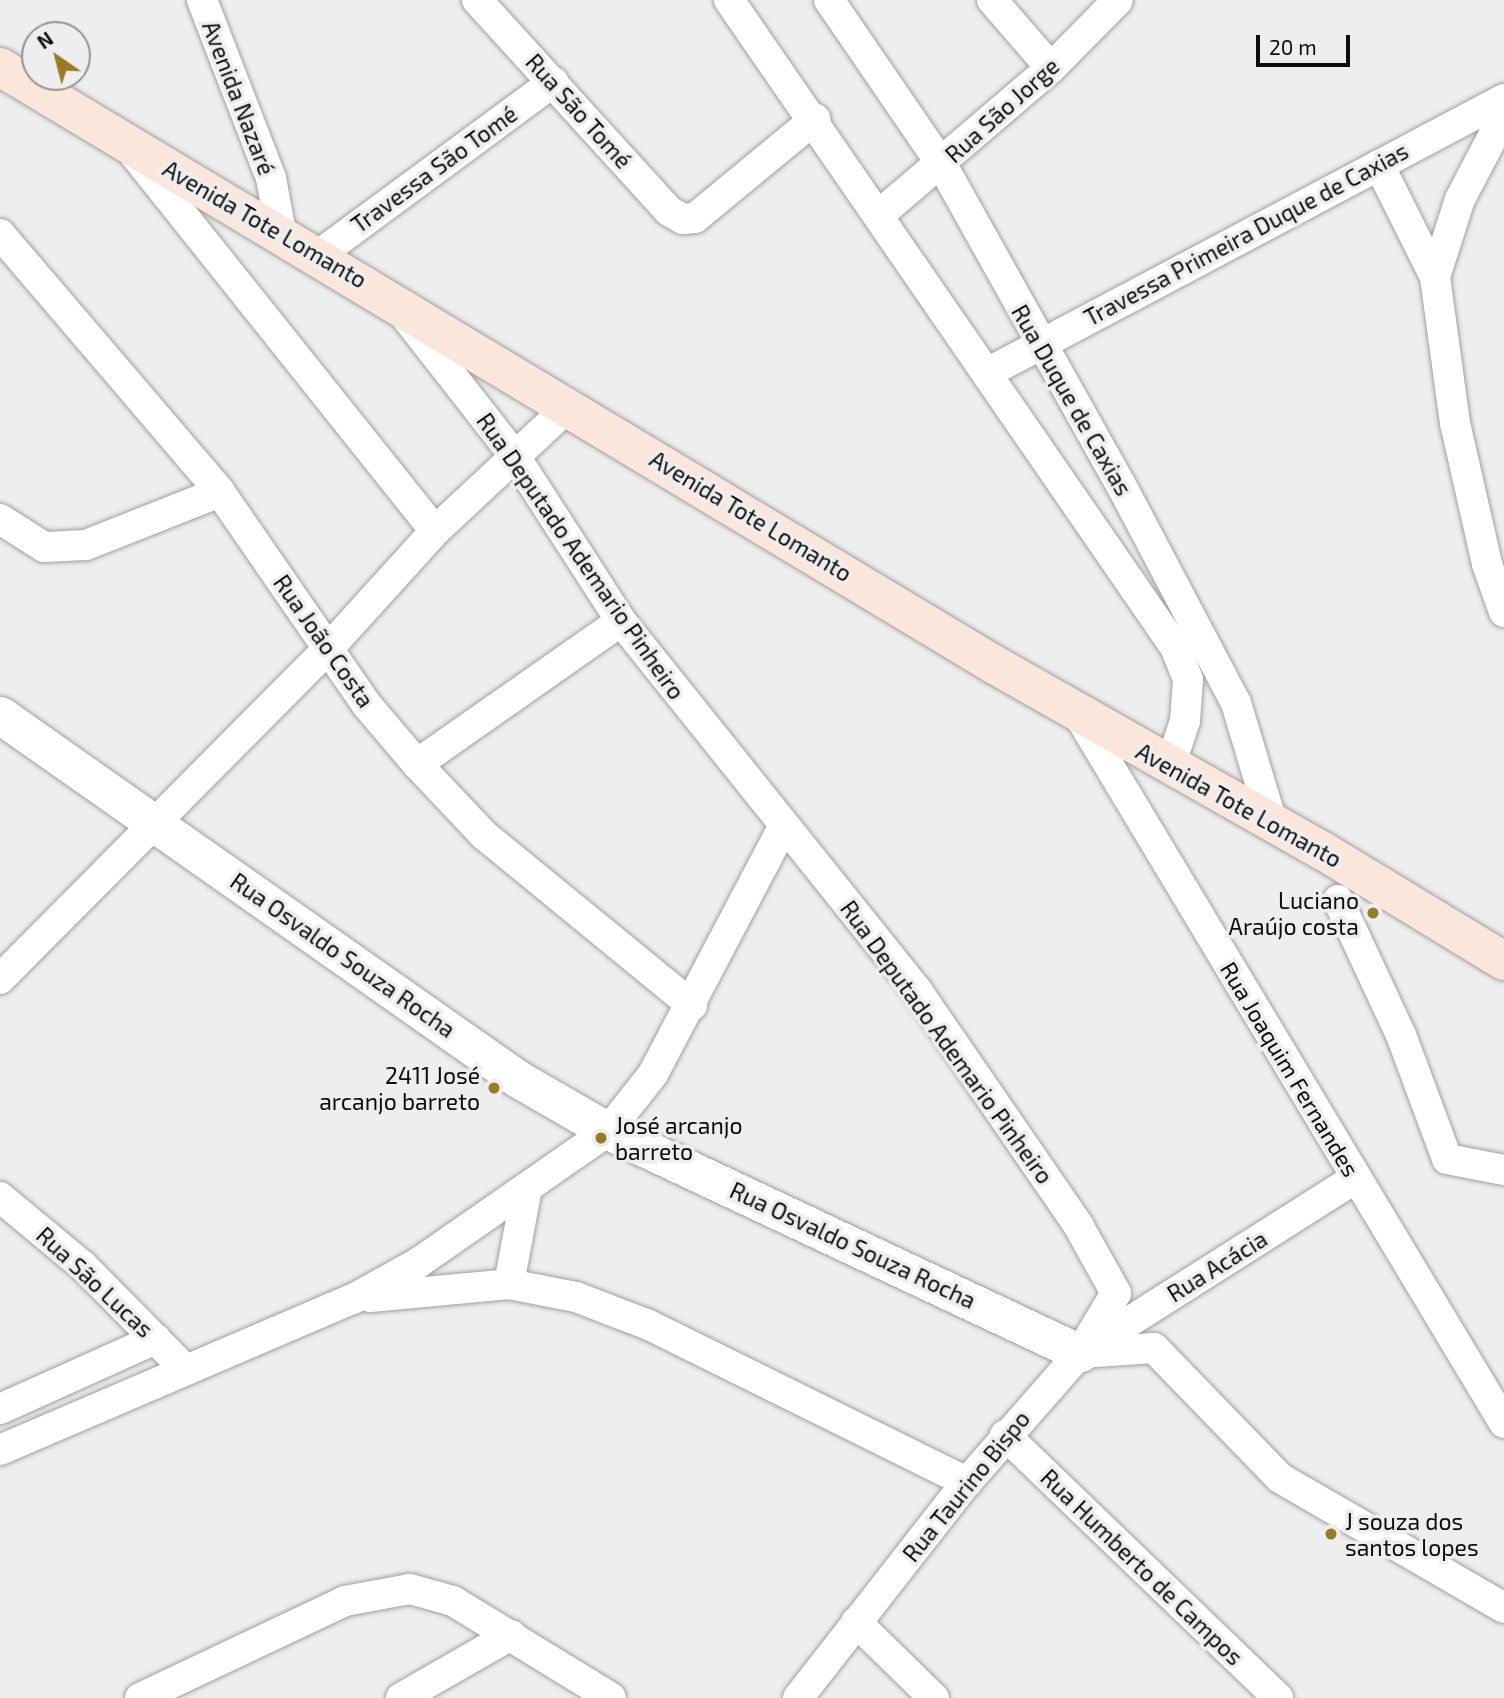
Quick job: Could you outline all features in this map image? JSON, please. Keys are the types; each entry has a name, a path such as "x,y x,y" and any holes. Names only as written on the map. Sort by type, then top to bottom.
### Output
{"main road":[{"name":"Avenida Tote Lomanto","path":"0,67 282,238 391,298 1078,714 1272,822 1504,961"}],"street":[{"name":"Avenida Nazaré","path":"202,0 271,178 282,238"},
{"name":"Rua São Tomé","path":"477,0 669,211 683,219 695,218 814,118"},
{"name":"Rua Duque de Caxias","path":"729,0 989,372 1236,703 1272,822"},
{"name":"Rua Duque de Caxias","path":"830,0 942,165 1039,343 1189,643 1185,721 1170,766"},
{"path":"992,0 1051,68"},
{"name":"Rua São Jorge","path":"880,214 942,165 1051,68 1118,0"},
{"name":"Travessa São Tomé","path":"316,257 552,82"},
{"name":"Travessa Primeira Duque de Caxias","path":"989,372 1039,343 1504,99"},
{"path":"1436,277 1460,199 1504,115"},
{"path":"125,142 435,531"},
{"path":"1379,164 1436,277 1455,423 1487,564 1504,612"},
{"name":"Rua João Costa","path":"0,234 220,492 328,649 417,764 484,835 692,1005"},
{"name":"Rua Deputado Ademario Pinheiro","path":"391,298 514,455 621,621 918,992 1078,1225 1116,1293 1080,1353"},
{"path":"0,979 328,649 435,531 569,406"},
{"path":"0,519 44,547 86,545 220,492"},
{"path":"417,764 621,621"},
{"name":"Rua Joaquim Fernandes","path":"1078,714 1354,1179 1463,1347 1504,1423"},
{"name":"Rua Osvaldo Souza Rocha","path":"0,715 518,1079 608,1131 1080,1353"},
{"path":"0,1450 353,1299 418,1263 608,1131 653,1074 692,1005 784,825"},
{"path":"1338,900 1401,1035 1447,1158 1504,1170"},
{"name":"Rua Acácia","path":"1080,1353 1354,1179"},
{"path":"509,1284 527,1188"},
{"name":"Rua São Lucas","path":"0,1197 82,1265 186,1370"},
{"path":"353,1299 509,1284 576,1297 649,1325 967,1482"},
{"path":"0,1409 156,1339"},
{"path":"1080,1353 1154,1348 1280,1478 1504,1608"},
{"name":"Rua Taurino Bispo","path":"798,1698 1005,1435 1080,1353"},
{"name":"Rua Humberto de Campos","path":"1005,1435 1278,1698"},
{"path":"139,1698 345,1601 378,1591 410,1589 453,1601 611,1698"},
{"path":"856,1622 934,1698"},
{"path":"401,1698 511,1635"}],"place":[{"name":"Luciano Araújo costa","path":"1373,913"},
{"name":"2411 José arcanjo barreto","path":"494,1088"},
{"name":"José arcanjo barreto","path":"601,1138"},
{"name":"J souza dos santos lopes","path":"1331,1534"}]}
